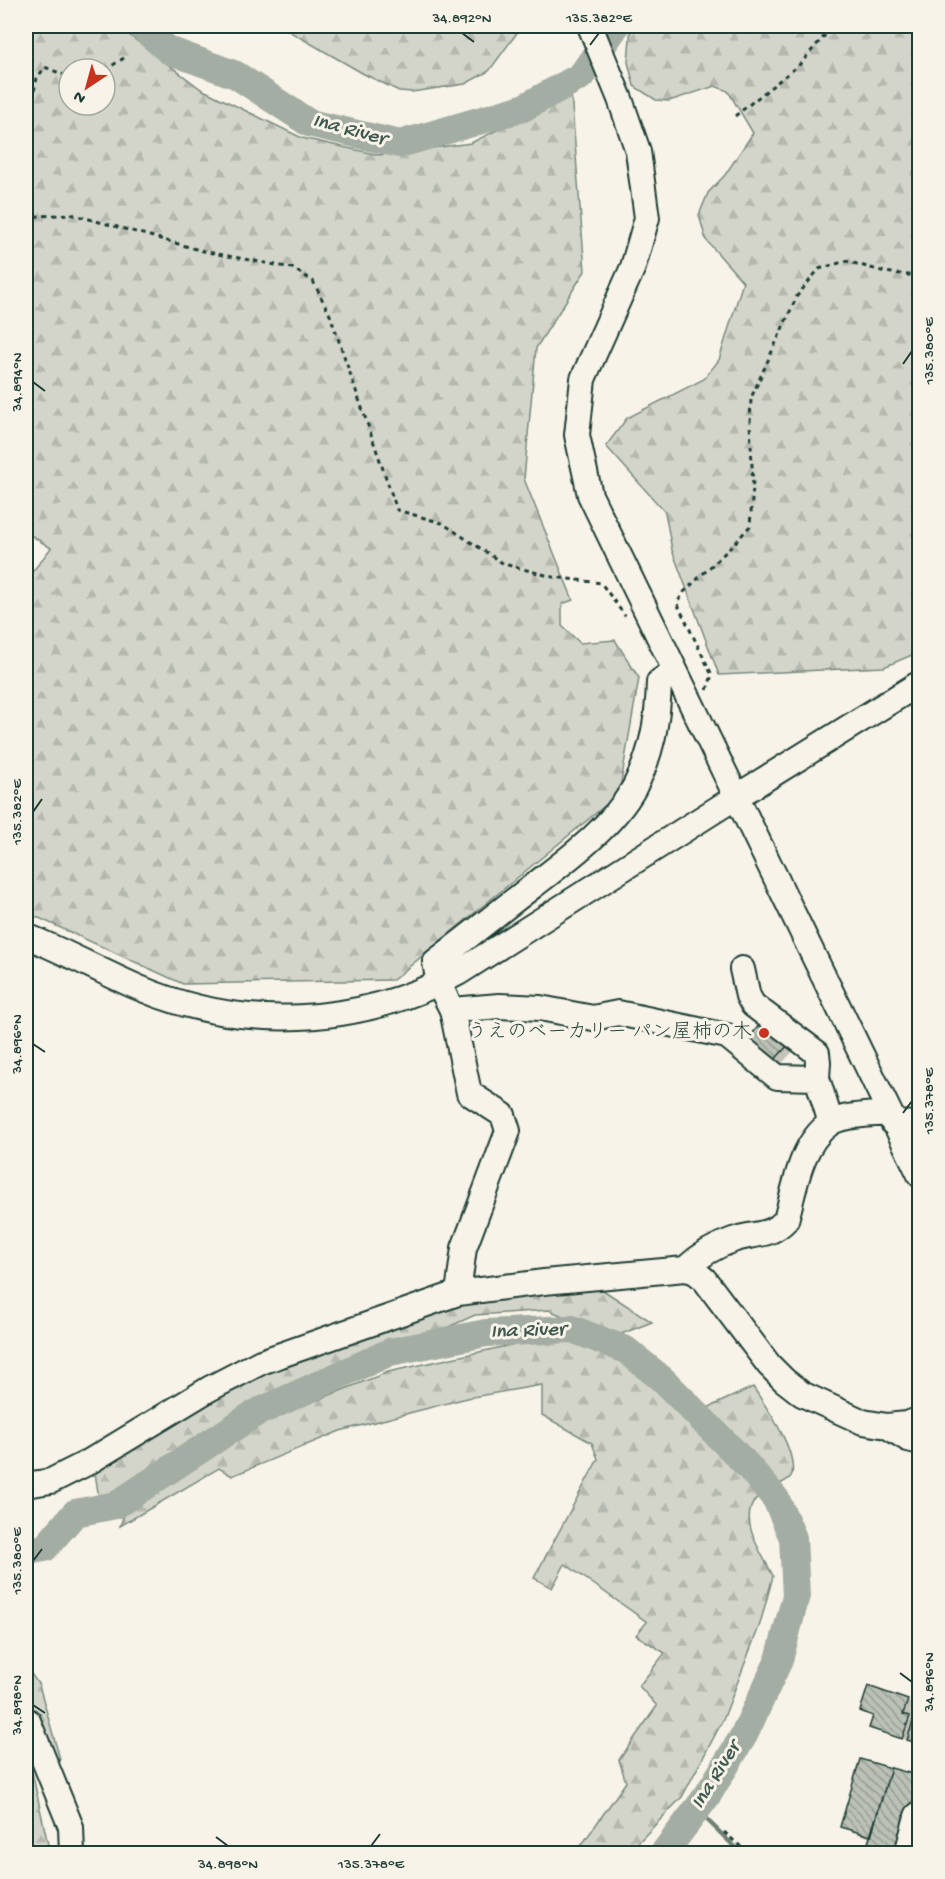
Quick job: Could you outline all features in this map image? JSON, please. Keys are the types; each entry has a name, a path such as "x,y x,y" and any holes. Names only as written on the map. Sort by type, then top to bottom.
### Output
{"main road":[{"path":"909,1854 920,1817"}],"street":[{"path":"590,26 620,99 638,151 647,218 633,267 583,379 577,435 590,495 920,1175"},
{"path":"458,1293 464,1248 508,1131 503,1115 469,1093 452,1010 439,984 435,962 570,857 613,818 633,789 648,756 658,716 659,682 675,670"},
{"path":"26,936 138,988 184,1004 230,1014 265,1018 308,1017 381,1005 439,984 458,973 920,683"},
{"path":"742,969 748,996 753,1005 817,1053 817,1078 831,1123"},
{"path":"452,1010 498,1006 540,1008 593,1018 618,1013 727,1036 777,1077 817,1078"},
{"path":"685,1269 715,1247 736,1239 770,1233 779,1228 786,1220 806,1153 831,1123 853,1116 891,1118 920,1124"},
{"path":"26,1485 51,1481 87,1463 209,1389 261,1362 458,1293 544,1282 685,1269 694,1271 704,1279 769,1365 802,1394 863,1422 887,1426 907,1424 920,1419"},
{"path":"887,1426 908,1439 920,1442"},
{"path":"26,1720 71,1827 72,1854"}],"path":[{"path":"735,116 800,64 833,26"},
{"path":"117,62 124,58"},
{"path":"26,126 37,78 45,67 57,72"},
{"path":"26,217 71,214 207,252 292,268 313,281 330,315 397,510 442,523 504,564 553,577 601,583 629,623"},
{"path":"694,708 707,691 712,675 677,603 684,592 750,526 753,487 750,423 752,398 797,296 819,269 846,261 885,272 920,275"},
{"path":"724,1832 749,1854"}],"green space":[{"path":"26,26 117,26 201,89 302,138 379,155 471,143 571,93 585,271 536,348 524,479 573,600 562,604 562,626 580,643 615,640 639,678 619,794 393,980 183,984 26,912 26,580 51,548 26,532"},
{"path":"280,26 522,26 489,71 465,84 412,92 399,91 364,74"},
{"path":"631,26 919,26 919,652 884,667 719,675 672,550 665,512 606,446 627,418 704,379 719,360 743,282 706,240 699,215 708,193 725,175 753,133 728,91 715,86 669,101 656,100 634,86 628,62"},
{"path":"600,1288 652,1322 616,1336 601,1333 549,1310 475,1315 433,1334 370,1349 236,1411 107,1498 99,1499 94,1466 249,1374 472,1301"},
{"path":"553,1336 626,1357 690,1416 753,1387 779,1429 790,1453 792,1464 790,1478 760,1495 750,1509 749,1518 754,1538 773,1576 760,1624 723,1720 682,1797 628,1853 576,1853 626,1782 619,1760 657,1706 639,1686 665,1653 636,1635 647,1622 565,1564 552,1588 534,1578 598,1459 592,1443 542,1415 542,1385 467,1398 340,1431 232,1476 219,1468 120,1526 124,1515 162,1486 254,1425 388,1372"},
{"path":"26,1667 39,1685 60,1759 56,1765 26,1713"},
{"path":"26,1745 49,1849 47,1853 26,1853"}],"building":[{"name":"うえのベーカリー パン屋柿の木","path":"762,1021 789,1044 769,1066 744,1045"},
{"path":"868,1686 908,1700 903,1714 910,1716 902,1739 869,1728 873,1716 860,1711"},
{"path":"914,1718 920,1719 920,1744 907,1740"},
{"path":"860,1759 891,1768 871,1836 840,1827"},
{"path":"891,1768 920,1776 899,1852 868,1843"}],"waterway":[{"name":"Ina River","path":"141,26 168,50 236,75 309,123 400,144 523,108 581,76 616,26"},
{"name":"Ina River","path":"26,1551 45,1548 75,1513 116,1505 254,1414 390,1352 486,1333 572,1329 626,1350 663,1380 747,1465 776,1499 793,1538 796,1596 779,1660 744,1735 707,1796 663,1854"},
{"path":"697,1810 742,1854"}],"place":[{"name":"うえのベーカリー パン屋柿の木","path":"764,1033"}]}
